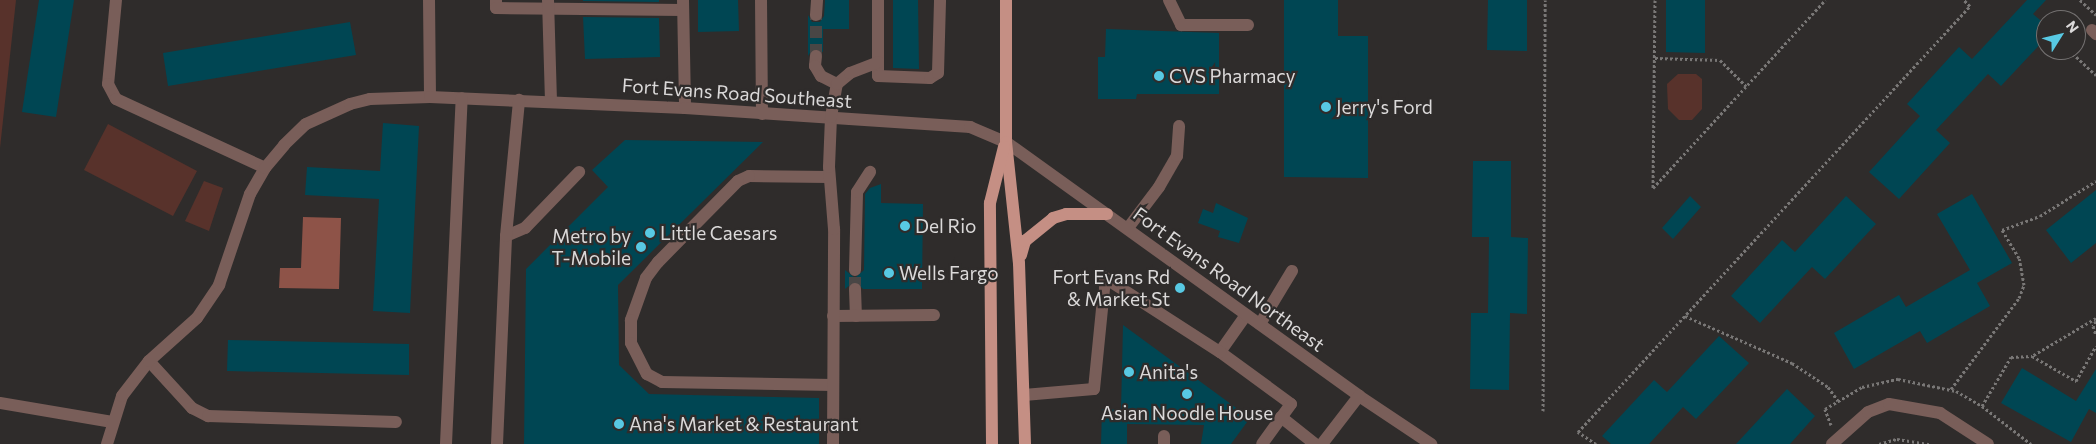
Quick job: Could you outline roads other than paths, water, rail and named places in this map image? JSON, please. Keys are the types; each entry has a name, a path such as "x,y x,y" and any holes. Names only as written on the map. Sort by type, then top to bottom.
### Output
{"main road":[{"path":"1006,0 1006,142 1019,263 1025,444"},
{"path":"992,444 990,202 1006,142"},
{"path":"1019,263 1025,241 1053,218 1066,214 1107,214"}],"street":[{"path":"116,0 108,84 116,100 265,168"},
{"path":"429,0 430,97"},
{"path":"496,0 496,8 548,5 683,5 685,108"},
{"path":"761,0 762,114"},
{"path":"816,15 817,0"},
{"path":"878,0 878,76 930,78 938,73 940,0"},
{"path":"1169,0 1181,25 1248,25"},
{"path":"548,5 551,101"},
{"path":"816,56 815,66 821,76 837,84"},
{"path":"833,444 834,201 829,177 832,118 837,84 850,73 878,62"},
{"name":"Fort Evans Road Southeast","path":"107,444 112,422 122,396 149,361 197,318 219,285 250,194 265,168 306,124 328,111 370,99 430,97 551,101 970,127 1006,142"},
{"path":"446,444 462,98"},
{"path":"497,444 506,236 519,100"},
{"path":"1128,228 1159,187 1177,156 1179,126"},
{"name":"Fort Evans Road Northeast","path":"1006,142 1128,228 1358,396 1431,444"},
{"path":"506,236 525,228 579,172"},
{"path":"855,270 857,192 870,172"},
{"path":"829,177 749,176 738,182 658,262 646,278 631,320 631,343 647,374 662,382 833,385"},
{"path":"1260,324 1292,271"},
{"path":"1024,395 1094,389 1105,278 1220,352 1291,404 1262,444"},
{"path":"855,289 856,316"},
{"path":"833,316 934,315"},
{"path":"1220,352 1246,315"},
{"path":"149,361 192,408 208,416 396,422"},
{"path":"1322,444 1358,396"},
{"path":"0,404 112,422"},
{"path":"1832,444 1868,412 1889,404 1940,413 1988,444"},
{"path":"1281,417 1316,444"}],"tunnel":[{"path":"816,15 816,56"},
{"path":"855,270 855,289"}],"place":[{"name":"CVS Pharmacy","path":"1159,76"},
{"name":"Jerry's Ford","path":"1326,107"},
{"name":"Del Rio","path":"905,226"},
{"name":"Little Caesars","path":"650,233"},
{"name":"Metro by T-Mobile","path":"641,247"},
{"name":"Wells Fargo","path":"889,273"},
{"name":"Fort Evans Rd & Market St","path":"1180,288"},
{"name":"Anita's","path":"1129,372"},
{"name":"Asian Noodle House","path":"1187,394"},
{"name":"Ana's Market & Restaurant","path":"619,424"}]}
